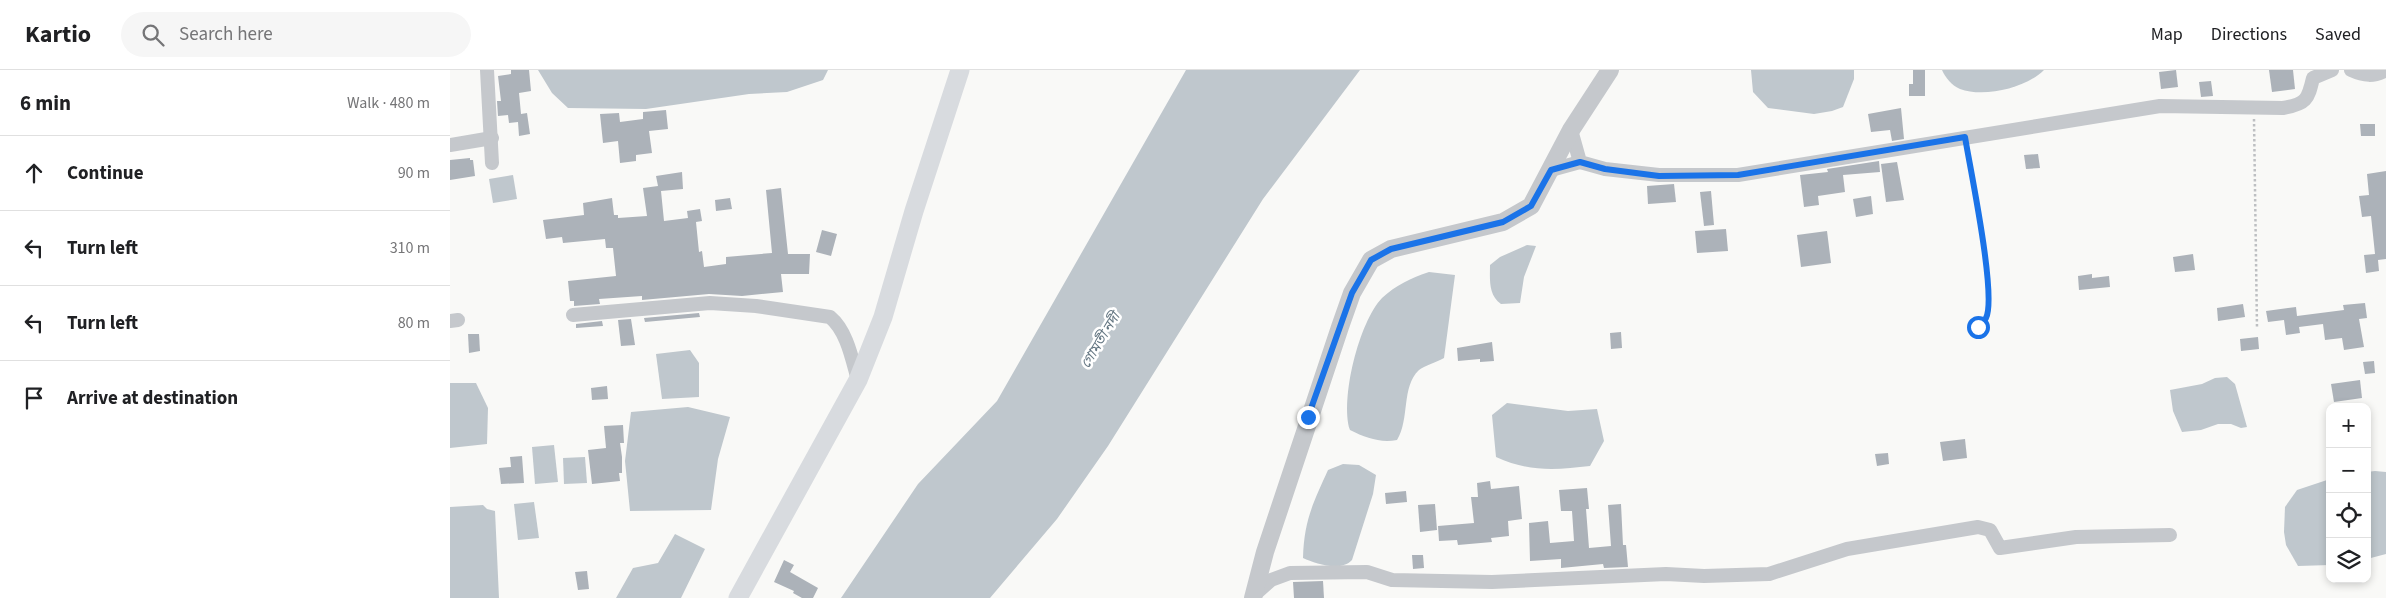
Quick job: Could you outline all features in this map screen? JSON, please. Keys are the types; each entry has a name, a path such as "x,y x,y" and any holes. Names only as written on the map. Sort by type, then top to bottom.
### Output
{"main road":[{"path":"738,598 858,380 883,317 914,211 960,70"}],"street":[{"path":"487,70 492,163"},
{"path":"1253,597 1265,552 1333,345 1352,293 1371,260 1391,249 1503,222 1531,206 1571,130 1610,70"},
{"path":"1551,170 1580,162 1605,169 1659,176 1738,175 2160,106 2283,108 2298,105 2308,97 2313,78 2332,70"},
{"path":"2351,70 2362,75 2377,75 2386,70"},
{"path":"1571,130 1580,162"},
{"path":"450,145 492,138"},
{"path":"573,315 710,303 756,306 830,317 837,323 848,348 858,380"},
{"path":"1253,597 1271,580 1290,573 1367,572 1392,580 1492,582 1666,574 1704,576 1743,575 1783,570 1847,549 1978,527 1990,530 2000,548 2076,537 2170,535"}],"path":[{"path":"2254,108 2256,328"},
{"path":"1965,137 1980,223 1988,288 1986,317 1978,327"}],"water":[{"path":"538,70 828,70 823,80 787,92 749,94 646,109 568,108 552,93"},
{"name":"গোমতী নদী","path":"1186,70 1360,70 1263,199 1108,446 1057,519 990,598 841,598 918,484 997,401"},
{"path":"1751,70 1854,70 1854,79 1843,107 1814,114 1768,108 1753,92"},
{"path":"1942,70 2044,70 2027,82 2004,90 1970,92 1954,86"},
{"path":"513,175 517,199 493,203 489,179"},
{"path":"1527,245 1536,246 1524,277 1520,303 1501,304 1492,291 1490,265 1500,257"},
{"path":"1429,272 1455,275 1444,358 1421,368 1413,377 1401,432 1397,440 1373,439 1350,430 1348,400 1350,381 1359,342 1366,324 1374,309 1387,293 1404,282"},
{"path":"690,350 699,363 699,397 662,399 656,354"},
{"path":"2227,377 2235,384 2247,427 2241,428 2231,424 2218,424 2201,430 2182,432 2173,411 2170,390 2202,384 2215,378"},
{"path":"450,383 476,383 488,408 487,444 450,448"},
{"path":"1507,403 1568,411 1597,409 1604,441 1590,466 1542,469 1519,465 1496,457 1492,415"},
{"path":"688,407 730,417 718,459 711,510 630,511 625,461 631,412"},
{"path":"554,445 558,482 535,484 532,447"},
{"path":"585,457 587,483 564,484 563,458"},
{"path":"1343,464 1359,465 1376,475 1373,494 1352,560 1342,566 1328,566 1303,558 1305,533 1314,503 1328,470"},
{"path":"2371,472 2386,472 2386,554 2371,558 2371,493"},
{"path":"2326,480 2326,565 2298,566 2286,545 2284,532 2285,507 2297,490"},
{"path":"534,502 539,538 518,540 514,504"},
{"path":"483,505 487,509 495,511 499,598 450,598 450,507"},
{"path":"675,534 705,549 681,598 616,598 633,568 658,563"}],"building":[{"path":"511,70 529,70 531,91 519,93 521,114 527,113 530,134 519,136 518,122 509,123 508,115 498,116 497,101 501,101 498,76 511,74"},
{"path":"1913,70 1925,70 1925,96 1909,96 1909,84 1913,84"},
{"path":"2176,70 2178,87 2161,89 2159,72"},
{"path":"2269,70 2293,70 2295,89 2272,92"},
{"path":"2211,81 2213,96 2201,97 2199,82"},
{"path":"1901,108 1904,139 1892,141 1890,130 1871,132 1868,114"},
{"path":"666,110 668,129 649,131 652,153 636,155 636,161 620,163 618,141 603,143 600,114 619,113 620,122 643,119 643,112"},
{"path":"2360,124 2375,124 2375,136 2361,136"},
{"path":"2038,154 2040,168 2026,169 2024,155"},
{"path":"470,158 470,160 473,160 475,176 450,180 450,160"},
{"path":"1879,161 1880,172 1843,175 1845,192 1818,196 1819,205 1804,207 1800,175 1828,172 1827,169"},
{"path":"1897,162 1904,200 1886,202 1881,164"},
{"path":"2386,171 2386,259 2378,260 2379,271 2366,273 2364,255 2375,254 2371,216 2362,217 2359,196 2369,195 2367,174"},
{"path":"682,172 683,189 661,191 664,221 688,218 687,211 700,209 702,221 696,222 699,252 702,251 704,267 726,264 726,257 772,253 766,190 781,188 788,254 810,254 809,274 781,274 783,292 742,296 709,294 642,300 642,296 599,299 600,304 574,306 574,301 570,301 568,281 616,276 613,248 606,248 605,239 563,243 562,237 546,239 543,220 584,215 583,203 612,198 614,215 618,215 618,218 647,216 643,188 658,186 656,176"},
{"path":"1674,184 1676,202 1648,204 1647,186"},
{"path":"1711,191 1714,225 1704,226 1700,192"},
{"path":"1871,196 1873,214 1856,217 1853,199"},
{"path":"730,198 732,209 716,211 715,200"},
{"path":"1726,229 1728,251 1697,253 1695,231"},
{"path":"822,230 837,234 831,256 816,252"},
{"path":"1827,231 1831,263 1801,267 1797,235"},
{"path":"2193,254 2195,270 2175,272 2173,257"},
{"path":"2092,274 2092,278 2109,276 2110,287 2079,290 2078,276"},
{"path":"2365,303 2367,318 2359,319 2364,347 2344,350 2342,338 2325,340 2323,324 2299,327 2300,333 2286,335 2284,320 2268,322 2266,311 2296,307 2297,316 2344,310 2343,305"},
{"path":"2243,304 2245,317 2218,321 2217,308"},
{"path":"699,313 700,317 645,322 644,318"},
{"path":"631,319 635,345 621,346 618,320"},
{"path":"602,321 603,326 576,328 576,324"},
{"path":"1621,332 1622,348 1611,349 1610,333"},
{"path":"468,334 479,334 480,351 469,353"},
{"path":"2258,337 2259,349 2241,351 2240,339"},
{"path":"1492,342 1494,361 1480,362 1480,359 1458,361 1457,348"},
{"path":"2374,361 2375,373 2365,374 2363,362"},
{"path":"2360,380 2362,398 2334,402 2331,384"},
{"path":"607,386 608,399 592,400 591,388"},
{"path":"623,425 624,443 620,443 622,473 619,473 620,481 592,484 588,450 606,448 604,426"},
{"path":"1965,439 1967,458 1943,461 1940,442"},
{"path":"1888,453 1889,464 1877,466 1875,454"},
{"path":"522,456 524,483 501,484 499,468 511,467 510,457"},
{"path":"1490,481 1491,489 1519,486 1522,519 1508,521 1509,536 1491,538 1492,542 1458,545 1457,540 1439,541 1438,526 1474,523 1471,497 1478,497 1477,483"},
{"path":"1587,488 1589,509 1586,509 1589,548 1611,546 1608,505 1621,504 1623,545 1626,545 1628,567 1604,568 1603,564 1561,568 1561,559 1530,561 1529,523 1548,521 1550,543 1574,541 1572,511 1561,511 1559,490"},
{"path":"1406,491 1407,502 1386,504 1385,493"},
{"path":"1435,504 1437,530 1420,532 1418,505"},
{"path":"1412,555 1423,555 1424,568 1413,569"},
{"path":"784,560 794,565 790,572 818,588 813,598 802,598 793,593 794,591 774,582"},
{"path":"587,571 589,589 578,590 575,572"},
{"path":"1323,581 1324,598 1294,598 1293,582"}],"route":[{"path":"1308,417 1352,293 1371,260 1391,249 1454,232 1503,222 1531,206 1551,170 1580,162 1605,169 1659,176 1738,175 1965,137 1980,223 1988,288 1986,317 1978,327"}]}
